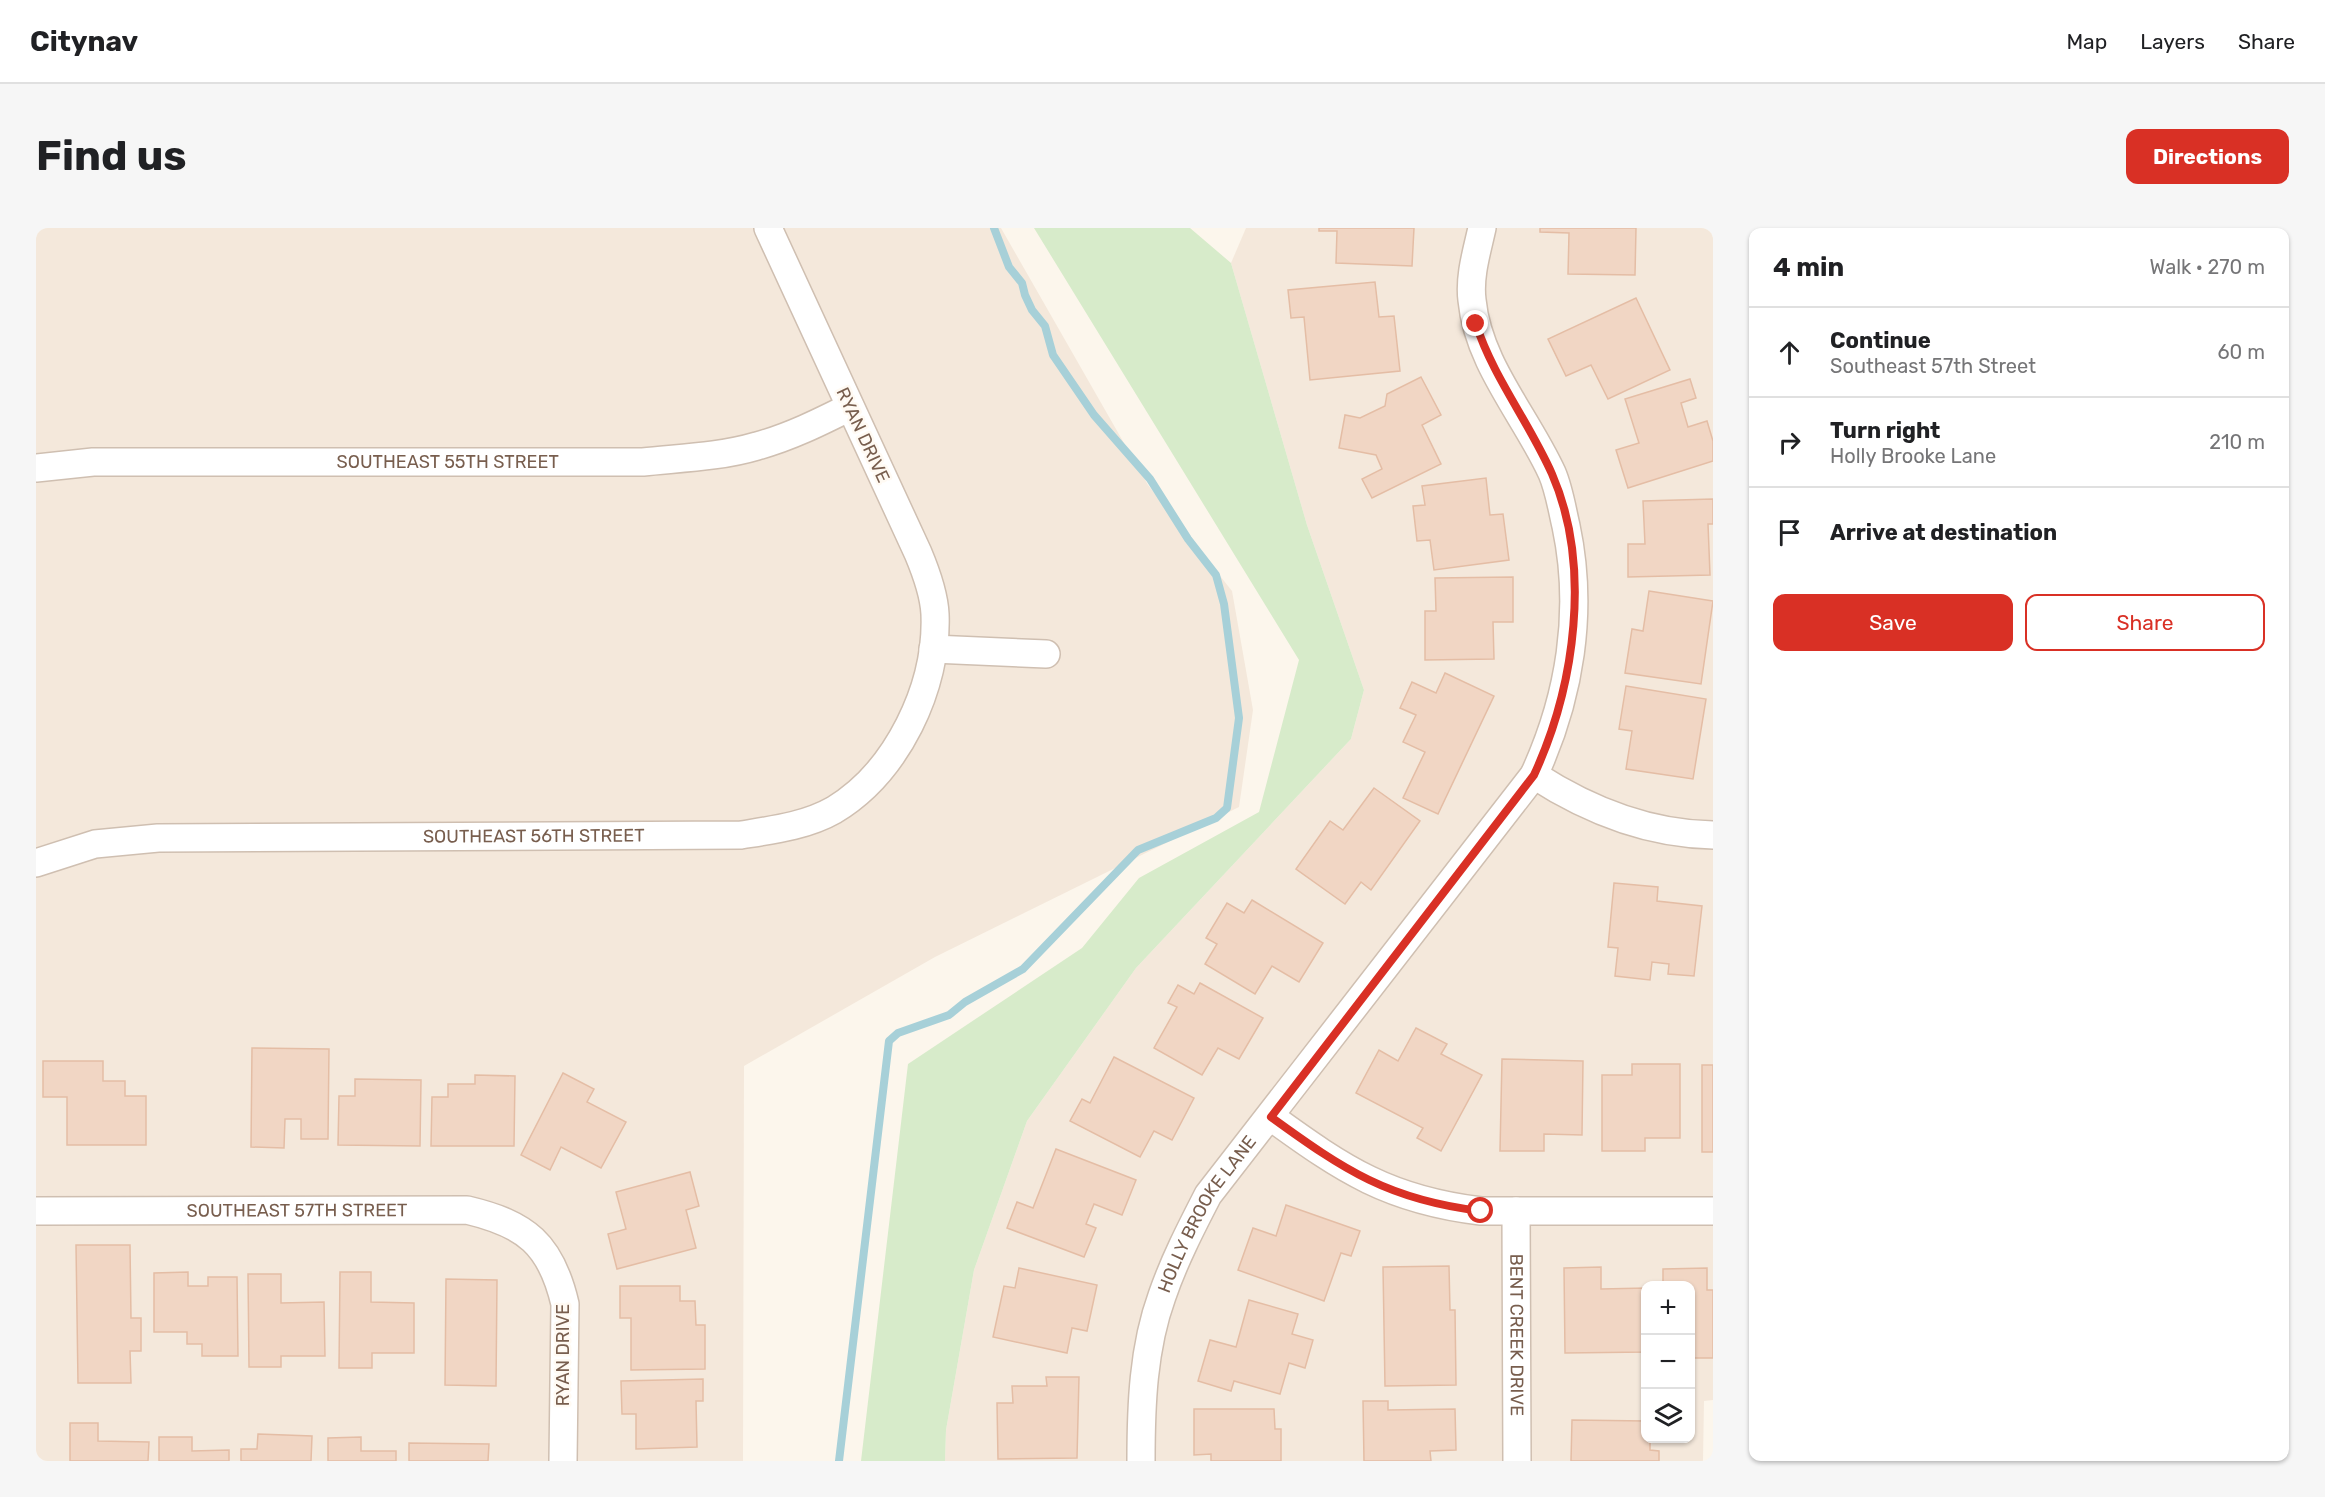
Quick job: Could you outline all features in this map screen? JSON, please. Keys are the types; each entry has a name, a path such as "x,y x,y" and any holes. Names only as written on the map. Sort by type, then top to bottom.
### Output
{"street":[{"name":"RYAN DRIVE","path":"768,228 930,582 935,614 933,649"},
{"name":"HOLLY BROOKE LANE","path":"1141,1461 1146,1360 1161,1297 1208,1195 1271,1117 1534,775 1552,736 1567,680 1574,601 1572,555 1552,474 1495,371 1476,324 1471,299 1472,276 1482,228"},
{"name":"SOUTHEAST 55TH STREET","path":"36,468 93,462 643,462 705,456 756,447 803,430 850,408"},
{"path":"933,649 1046,654"},
{"name":"SOUTHEAST 56TH STREET","path":"36,863 95,844 136,839 741,835 788,828 834,810 886,764 921,703 933,649"},
{"path":"1534,775 1562,793 1617,819 1655,829 1713,835"},
{"path":"1271,1117 1320,1153 1370,1183 1447,1207 1516,1211 1713,1211"},
{"name":"SOUTHEAST 57TH STREET","path":"36,1211 467,1210 501,1218 525,1232 546,1253"},
{"name":"BENT CREEK DRIVE","path":"1516,1211 1517,1461"},
{"name":"RYAN DRIVE","path":"546,1253 560,1281 565,1304 562,1461"}],"shaded area":[{"path":"36,228 1001,228 1148,485 1232,591 1253,710 1239,807 935,957 744,1066 743,1461 36,1461"},
{"path":"1246,228 1713,228 1713,1400 1704,1401 1703,1461 945,1461 946,1430 974,1270 1027,1121 1136,968 1351,739 1364,690 1307,525 1231,263"}],"green space":[{"path":"1034,228 1190,228 1231,263 1307,525 1364,690 1351,739 1136,968 1027,1121 974,1270 946,1430 945,1461 861,1461 908,1064 1082,948 1139,878 1259,812 1299,660"}],"building":[{"path":"1319,228 1414,228 1412,266 1336,263 1337,231 1319,231"},
{"path":"1540,228 1636,228 1635,275 1568,274 1569,233 1540,232"},
{"path":"1375,282 1379,317 1394,316 1400,371 1310,380 1304,317 1291,318 1288,290"},
{"path":"1636,298 1670,370 1608,399 1591,365 1566,376 1548,339"},
{"path":"1421,377 1441,415 1422,425 1441,464 1372,498 1362,479 1382,469 1376,455 1339,448 1345,415 1360,418 1385,406 1387,394"},
{"path":"1690,379 1696,398 1681,403 1688,427 1707,421 1713,441 1713,461 1628,488 1616,450 1639,443 1625,399"},
{"path":"1486,478 1490,515 1503,514 1509,560 1434,570 1430,540 1417,541 1413,506 1425,505 1422,486"},
{"path":"1713,499 1713,524 1708,524 1710,575 1628,577 1628,544 1645,544 1643,501"},
{"path":"1513,577 1513,622 1493,622 1494,659 1425,660 1425,611 1436,611 1435,578"},
{"path":"1649,591 1713,601 1701,684 1625,673 1632,629 1643,631"},
{"path":"1445,673 1494,696 1438,814 1403,798 1425,752 1403,742 1416,715 1400,708 1412,682 1436,693"},
{"path":"1626,686 1706,699 1693,779 1626,769 1632,731 1619,729"},
{"path":"1374,788 1420,821 1371,890 1361,882 1345,904 1296,869 1330,821 1343,830"},
{"path":"1614,883 1658,887 1657,901 1702,906 1694,976 1668,974 1669,964 1652,962 1650,980 1615,976 1618,948 1608,947"},
{"path":"1252,900 1323,943 1299,982 1272,966 1255,994 1205,964 1217,944 1206,938 1227,903 1244,913"},
{"path":"1200,983 1263,1018 1239,1059 1218,1048 1202,1075 1154,1048 1177,1007 1168,1003 1178,985 1194,994"},
{"path":"1416,1028 1447,1044 1441,1054 1482,1075 1441,1151 1417,1138 1423,1128 1356,1093 1379,1050 1398,1061"},
{"path":"252,1048 329,1049 328,1139 301,1139 301,1119 285,1119 284,1148 251,1147"},
{"path":"1114,1057 1194,1098 1172,1140 1154,1131 1140,1157 1070,1121 1082,1099 1090,1103"},
{"path":"1502,1059 1583,1061 1582,1135 1544,1134 1544,1151 1500,1151"},
{"path":"43,1061 103,1061 103,1081 125,1081 125,1096 146,1096 146,1145 67,1145 67,1097 43,1097"},
{"path":"1632,1064 1680,1064 1680,1138 1645,1138 1645,1151 1602,1151 1602,1075 1632,1075"},
{"path":"1702,1065 1713,1065 1713,1152 1702,1152"},
{"path":"563,1073 594,1089 587,1102 626,1122 601,1168 561,1147 550,1170 521,1155"},
{"path":"475,1075 515,1076 514,1146 431,1146 432,1097 448,1097 448,1084 475,1084"},
{"path":"355,1079 421,1080 420,1146 338,1145 339,1096 355,1096"},
{"path":"1056,1149 1136,1180 1122,1215 1094,1204 1086,1224 1096,1228 1084,1257 1007,1228 1017,1202 1033,1208"},
{"path":"690,1172 699,1206 686,1210 696,1248 617,1269 608,1234 626,1229 616,1192"},
{"path":"1286,1205 1360,1231 1351,1256 1341,1253 1324,1301 1238,1270 1253,1228 1276,1236"},
{"path":"76,1245 130,1245 131,1318 141,1318 141,1351 130,1351 131,1383 78,1383"},
{"path":"1449,1266 1450,1310 1455,1310 1456,1385 1385,1386 1383,1267"},
{"path":"1601,1267 1601,1289 1641,1288 1641,1352 1565,1353 1564,1268"},
{"path":"1019,1268 1097,1285 1087,1331 1072,1328 1067,1353 993,1337 1004,1286 1015,1288"},
{"path":"1707,1268 1707,1290 1713,1290 1713,1358 1695,1358 1695,1281 1663,1281 1663,1269"},
{"path":"188,1272 188,1286 208,1286 208,1277 237,1277 238,1356 202,1356 202,1344 187,1344 187,1332 154,1332 154,1273"},
{"path":"340,1272 371,1272 371,1302 414,1303 414,1353 372,1353 372,1368 339,1368"},
{"path":"248,1274 281,1274 281,1303 324,1302 325,1356 281,1356 281,1367 249,1367"},
{"path":"446,1279 497,1280 496,1386 445,1385"},
{"path":"620,1286 680,1286 680,1301 695,1301 696,1325 705,1325 705,1369 631,1370 631,1318 620,1318"},
{"path":"1249,1300 1298,1314 1292,1334 1313,1340 1305,1368 1289,1363 1280,1394 1234,1381 1231,1391 1198,1381 1210,1340 1236,1347"},
{"path":"1046,1377 1079,1377 1077,1458 998,1459 997,1403 1013,1403 1012,1386 1047,1386"},
{"path":"703,1379 703,1401 696,1401 697,1447 636,1449 636,1414 622,1414 621,1381"},
{"path":"1363,1401 1388,1401 1388,1410 1455,1409 1456,1450 1430,1451 1431,1461 1364,1461"},
{"path":"1194,1409 1274,1409 1275,1429 1281,1429 1281,1461 1211,1461 1211,1454 1194,1455"},
{"path":"1572,1420 1641,1421 1641,1443 1650,1443 1650,1450 1659,1451 1659,1461 1571,1461"},
{"path":"70,1423 98,1423 98,1441 149,1442 148,1461 70,1461"},
{"path":"258,1434 312,1436 311,1461 241,1461 241,1449 257,1449"},
{"path":"159,1437 192,1437 192,1451 229,1450 229,1461 159,1461"},
{"path":"361,1437 361,1451 396,1451 396,1461 328,1461 328,1438"},
{"path":"409,1443 489,1444 488,1461 409,1461"}],"waterway":[{"path":"839,1461 889,1041 898,1033 949,1015 965,1002 1023,969 1138,850 1216,818 1227,808 1239,718 1224,604 1216,575 1188,539 1150,479 1094,415 1053,355 1045,326 1032,310 1022,283 1009,267 994,228"}],"route":[{"path":"1476,324 1482,344 1495,371 1552,474 1562,508 1572,555 1575,590 1567,680 1552,736 1534,775 1271,1117 1320,1153 1370,1183 1407,1197 1447,1207 1481,1211"}]}
